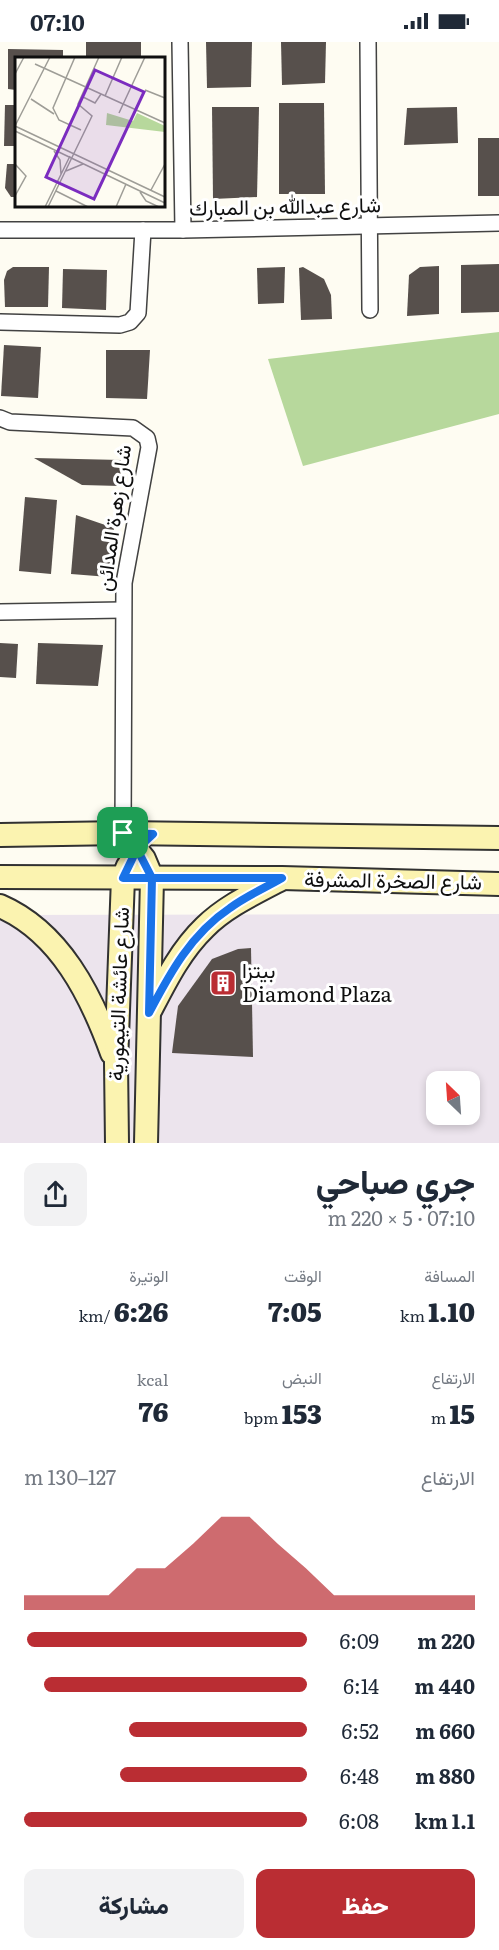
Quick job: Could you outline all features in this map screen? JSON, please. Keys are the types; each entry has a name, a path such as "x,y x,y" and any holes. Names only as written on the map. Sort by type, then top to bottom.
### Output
{"main road":[{"name":"شارع الصخرة المشرفة","path":"0,835 138,839 499,838"},
{"name":"شارع عائشة التيمورية","path":"138,839 152,878 146,1143"},
{"name":"شارع عائشة التيمورية","path":"117,1143 116,1063 123,878 138,839"},
{"name":"شارع الصخرة المشرفة","path":"0,877 282,878 499,884"},
{"path":"149,1013 173,967 206,926 231,907 282,878"},
{"path":"0,906 36,928 66,960 92,1004 116,1063"}],"street":[{"path":"180,42 183,230"},
{"path":"368,42 370,310"},
{"name":"شارع عبدالله بن المبارك","path":"0,230 183,230 499,223"},
{"path":"0,322 120,325 130,322 138,313 143,230"},
{"name":"شارع زهرة المدائن","path":"0,418 10,422 133,428 147,438 149,447 128,555 123,610 138,839"},
{"name":"شارع زهرة المدائن","path":"0,612 123,610"}],"shaded area":[{"path":"499,914 499,1143 0,1143 0,915"}],"green space":[{"path":"499,332 499,414 303,466 268,359"}],"building":[{"path":"86,42 141,42 141,57 86,57"},
{"path":"206,42 252,42 251,87 207,88"},
{"path":"281,42 326,42 325,83 282,85"},
{"path":"8,49 63,50 63,57 15,57 15,90 8,89"},
{"path":"279,103 324,103 325,194 279,194"},
{"path":"5,105 15,105 15,146 4,146"},
{"path":"212,107 259,107 257,197 213,199"},
{"path":"457,107 458,143 404,145 407,108"},
{"path":"478,138 499,138 499,196 478,196"},
{"path":"7,164 15,164 15,197 11,197 5,188"},
{"path":"499,264 499,312 461,313 461,265"},
{"path":"439,266 439,314 407,316 409,275 420,267"},
{"path":"13,267 49,267 48,307 5,307 4,280 7,271"},
{"path":"285,267 284,303 258,304 257,268"},
{"path":"303,267 324,279 331,295 332,319 301,320 299,268"},
{"path":"63,269 107,270 106,310 62,308"},
{"path":"4,345 41,347 38,398 1,396"},
{"path":"106,350 150,350 147,399 106,398"},
{"path":"34,458 121,460 120,486 82,485"},
{"path":"25,497 57,500 51,574 19,571"},
{"path":"76,515 114,528 109,577 71,574"},
{"path":"0,643 18,644 16,678 0,677"},
{"path":"38,643 103,645 98,686 36,684"},
{"name":"بيتزا Diamond Plaza","path":"251,948 253,1057 172,1053 178,1006 212,959 238,949"}],"place":[{"name":"بيتزا Diamond Plaza","path":"223,983"}],"route":[{"path":"123,833 137,849 123,878 152,878 149,1013 173,967 206,926 231,907 282,878 152,878 149,868 137,849 153,834 123,833"}]}
